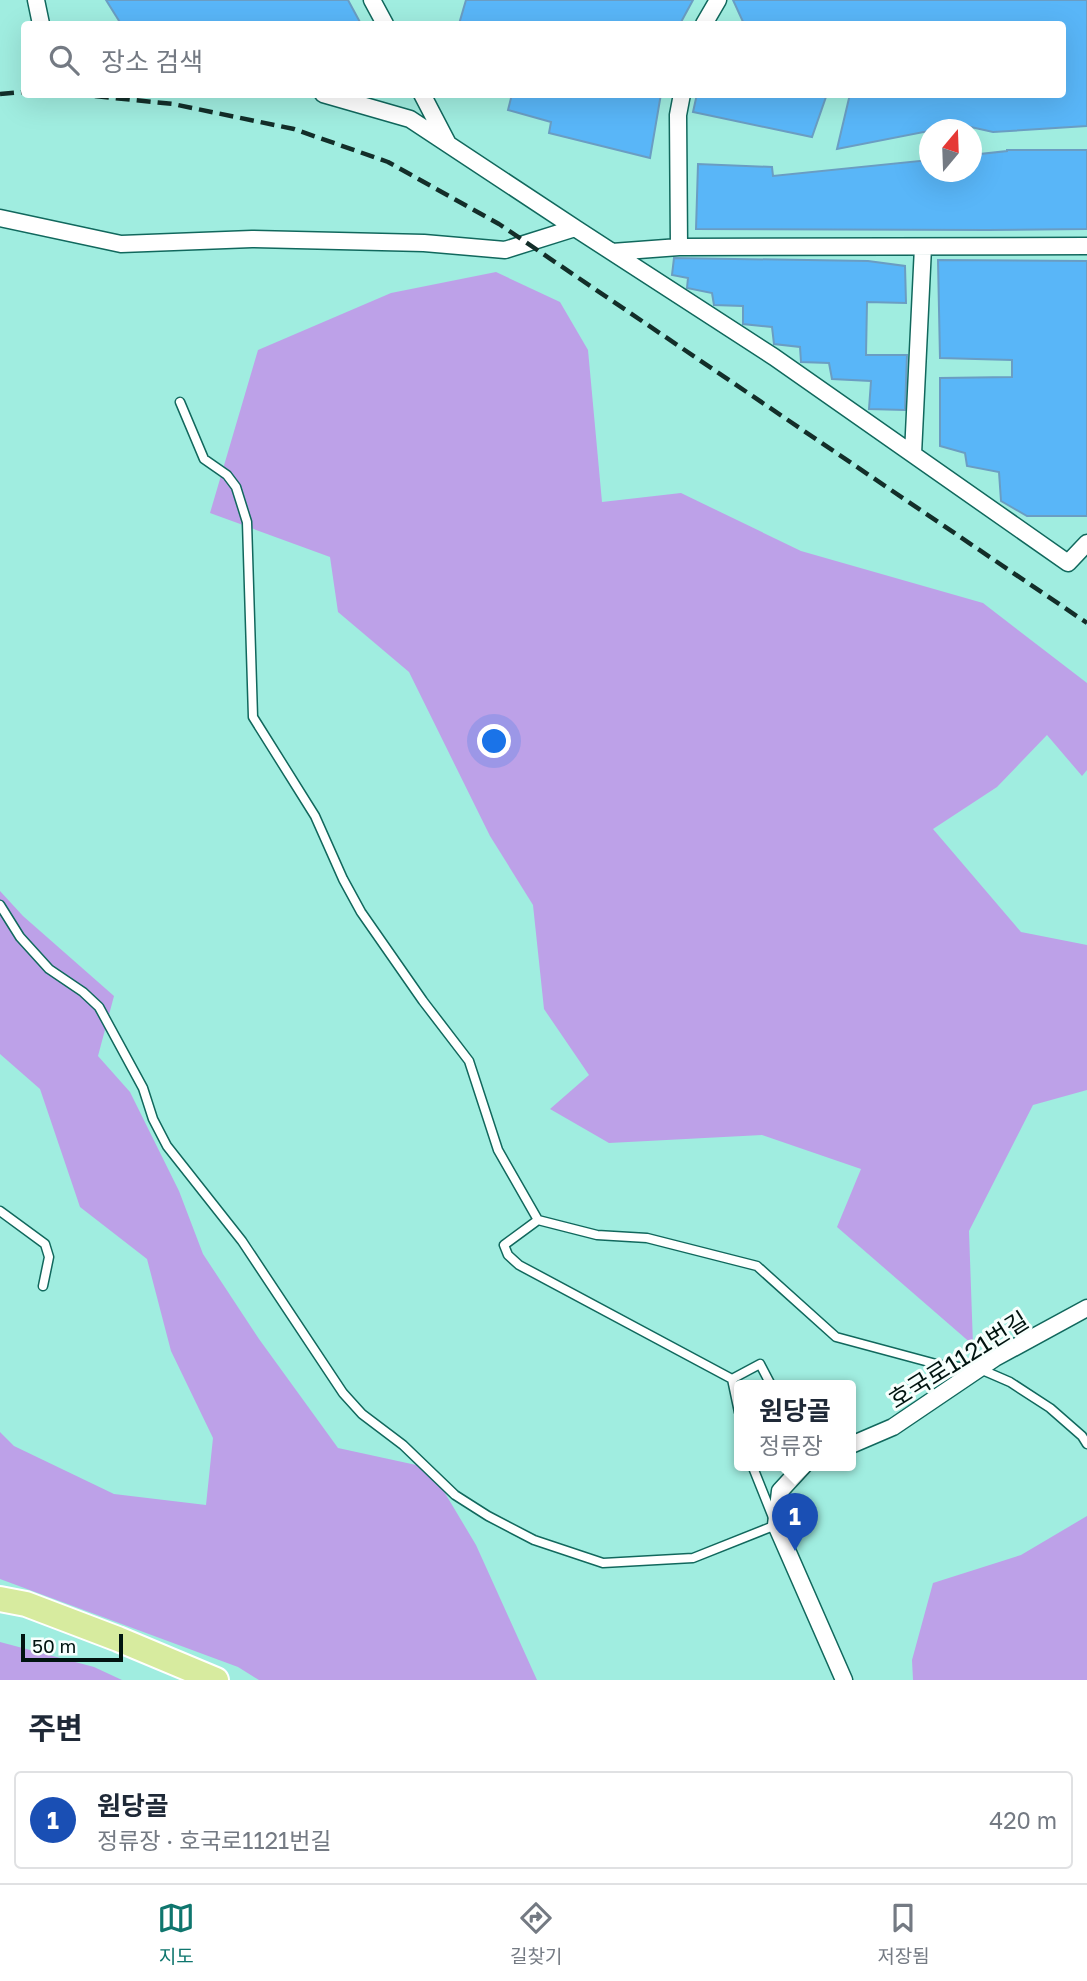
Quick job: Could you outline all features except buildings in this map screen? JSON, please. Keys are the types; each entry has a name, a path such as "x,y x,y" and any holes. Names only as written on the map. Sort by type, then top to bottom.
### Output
{"main road":[{"path":"0,1599 26,1604 216,1680"},
{"path":"0,1614 27,1619 183,1680"}],"street":[{"path":"36,0 40,21"},
{"path":"372,0 383,21"},
{"path":"706,21 718,0"},
{"path":"337,98 410,119 774,357 1068,562 1087,543"},
{"path":"424,98 449,145"},
{"path":"679,247 678,115 681,98"},
{"path":"0,218 121,244 252,239 424,243 505,250 575,228"},
{"path":"612,252 679,247 1087,246"},
{"path":"912,454 923,247"},
{"name":"호국로1121번길","path":"856,1443 893,1427 995,1358 1087,1308"},
{"path":"798,1471 780,1490 776,1525 844,1680"}],"lane":[{"path":"180,402 204,459 227,475 236,487 247,522 253,717 315,816 361,912 469,1061 498,1150 537,1220 597,1236 647,1238 757,1266 835,1337 940,1365 980,1369 1010,1382 1051,1408 1082,1436 1087,1444"},
{"path":"0,905 20,937 49,969 83,992 99,1007 142,1088 166,1146 242,1241 343,1393 362,1414 403,1445 455,1495 534,1540 603,1563 693,1558 776,1525 754,1471"},
{"path":"0,1212 45,1244 50,1257 43,1286"},
{"path":"537,1220 504,1245 508,1255 519,1265 732,1380 734,1389"},
{"path":"732,1380 760,1364 768,1380"}],"shaded area":[{"path":"496,272 560,302 588,350 602,502 681,493 801,551 983,603 1087,683 1087,770 1082,776 1047,735 997,787 933,829 1021,932 1087,945 1087,1090 1033,1105 969,1231 973,1345 837,1227 861,1169 762,1135 609,1143 550,1109 589,1075 544,1009 533,905 490,836 409,672 338,612 330,557 210,513 258,350 391,293"},
{"path":"0,891 23,916 114,996 98,1056 130,1092 179,1191 203,1254 259,1339 338,1448 430,1468 476,1545 537,1680 259,1680 238,1667 0,1579 0,1432 14,1446 114,1494 206,1505 213,1438 171,1351 147,1259 80,1207 40,1089 0,1054"},
{"path":"1087,1516 1087,1680 913,1680 912,1660 933,1583 1021,1555"},
{"path":"0,1642 94,1667 122,1680 0,1680"}],"railway":[{"path":"0,94 21,92"},
{"path":"114,98 173,104 294,129 388,162 499,224 1087,623"}],"place":[{"name":"원당골","path":"795,1551"}]}
